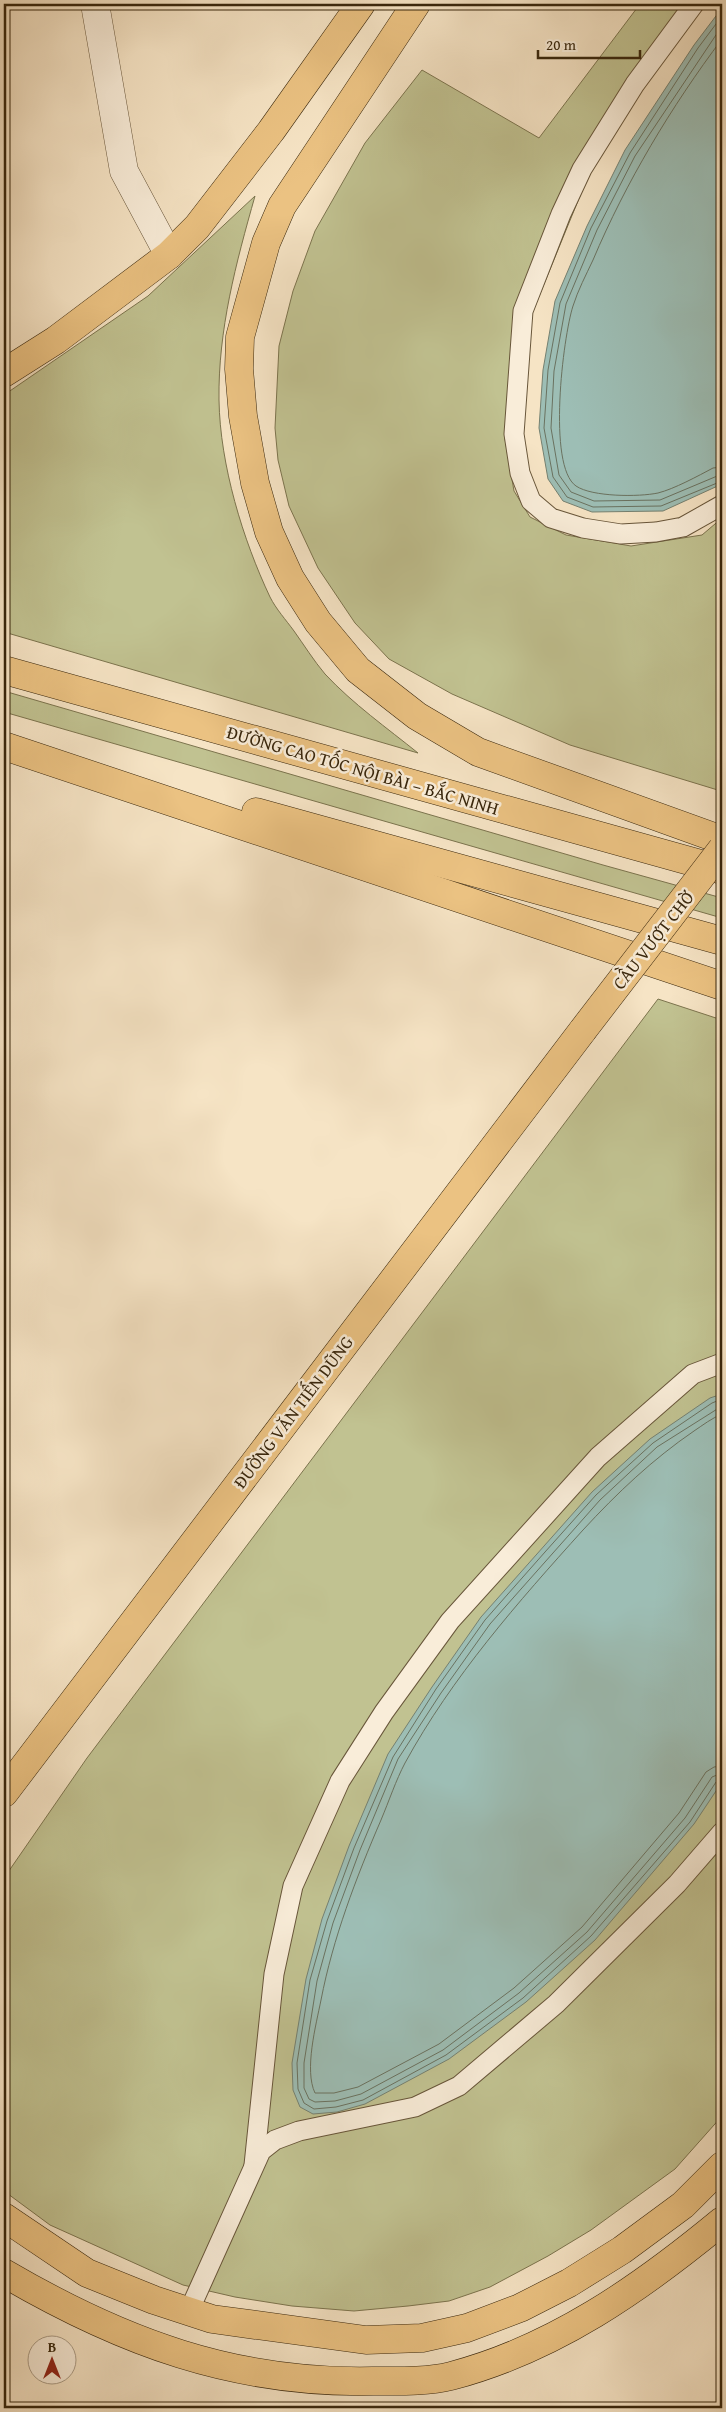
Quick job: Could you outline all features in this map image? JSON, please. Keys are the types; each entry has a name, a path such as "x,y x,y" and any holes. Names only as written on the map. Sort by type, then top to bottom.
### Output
{"main road":[{"path":"4,373 56,340 170,255 197,227 271,131 361,4"},
{"path":"416,4 282,206 266,243 250,294 240,337 239,369 243,416 255,484 269,532 290,578 318,622 358,670 417,716 478,752 722,840"},
{"name":"ĐƯỜNG CAO TỐC NỘI BÀI – BẮC NINH","path":"4,670 722,870"},
{"path":"4,742 722,941"},
{"path":"4,746 722,986"},
{"name":"CẦU VƯỢT CHỜ","path":"583,1030 722,849"},
{"name":"ĐƯỜNG VĂN TIẾN DŨNG","path":"4,1793 583,1030"},
{"path":"4,2216 87,2273 212,2319 366,2340 422,2338 467,2328 520,2308 569,2283 622,2250 683,2205 722,2166"},
{"path":"4,2273 63,2308 177,2354 283,2378 345,2382 399,2380 449,2376 496,2362 540,2344 589,2317 641,2284 722,2221"}],"street":[{"path":"95,4 124,171 170,255"}],"lane":[{"path":"694,4 635,84 582,169 561,214 523,311 514,434 520,473 531,500 551,518 583,528 620,534 656,532 684,527 722,505"},
{"path":"254,2165 274,1974 293,1886 340,1781 384,1712 450,1621 598,1457 693,1374 722,1363"},
{"path":"189,2311 261,2151 275,2140 299,2131 415,2107 459,2086 556,2004 677,1884 722,1832"}],"green space":[{"path":"640,4 689,4 620,98 515,355 505,439 514,491 530,517 566,535 631,546 702,535 722,518 721,791 570,745 452,694 389,659 355,623 318,568 289,506 278,460 275,428 279,346 293,291 315,231 365,143 422,70 539,138"},
{"path":"255,196 241,246 230,297 219,374 220,425 228,476 242,527 270,597 317,664 347,695 418,753 4,632 4,395 148,296"},
{"path":"4,691 722,898 722,918 4,712"},
{"path":"658,999 722,1020 722,2116 675,2169 591,2230 548,2256 490,2287 449,2301 354,2311 292,2306 235,2297 183,2285 50,2225 4,2191 4,1878 87,1758"}],"water":[{"path":"722,8 722,484 663,511 592,512 563,501 548,479 539,428 543,370 555,301 587,226 625,150 694,45"},
{"path":"722,1394 722,1782 694,1824 595,1940 526,2002 449,2059 365,2104 337,2112 313,2114 300,2107 293,2090 292,2063 306,1979 322,1919 349,1846 388,1754 481,1617 592,1492 650,1439 710,1398"}]}
